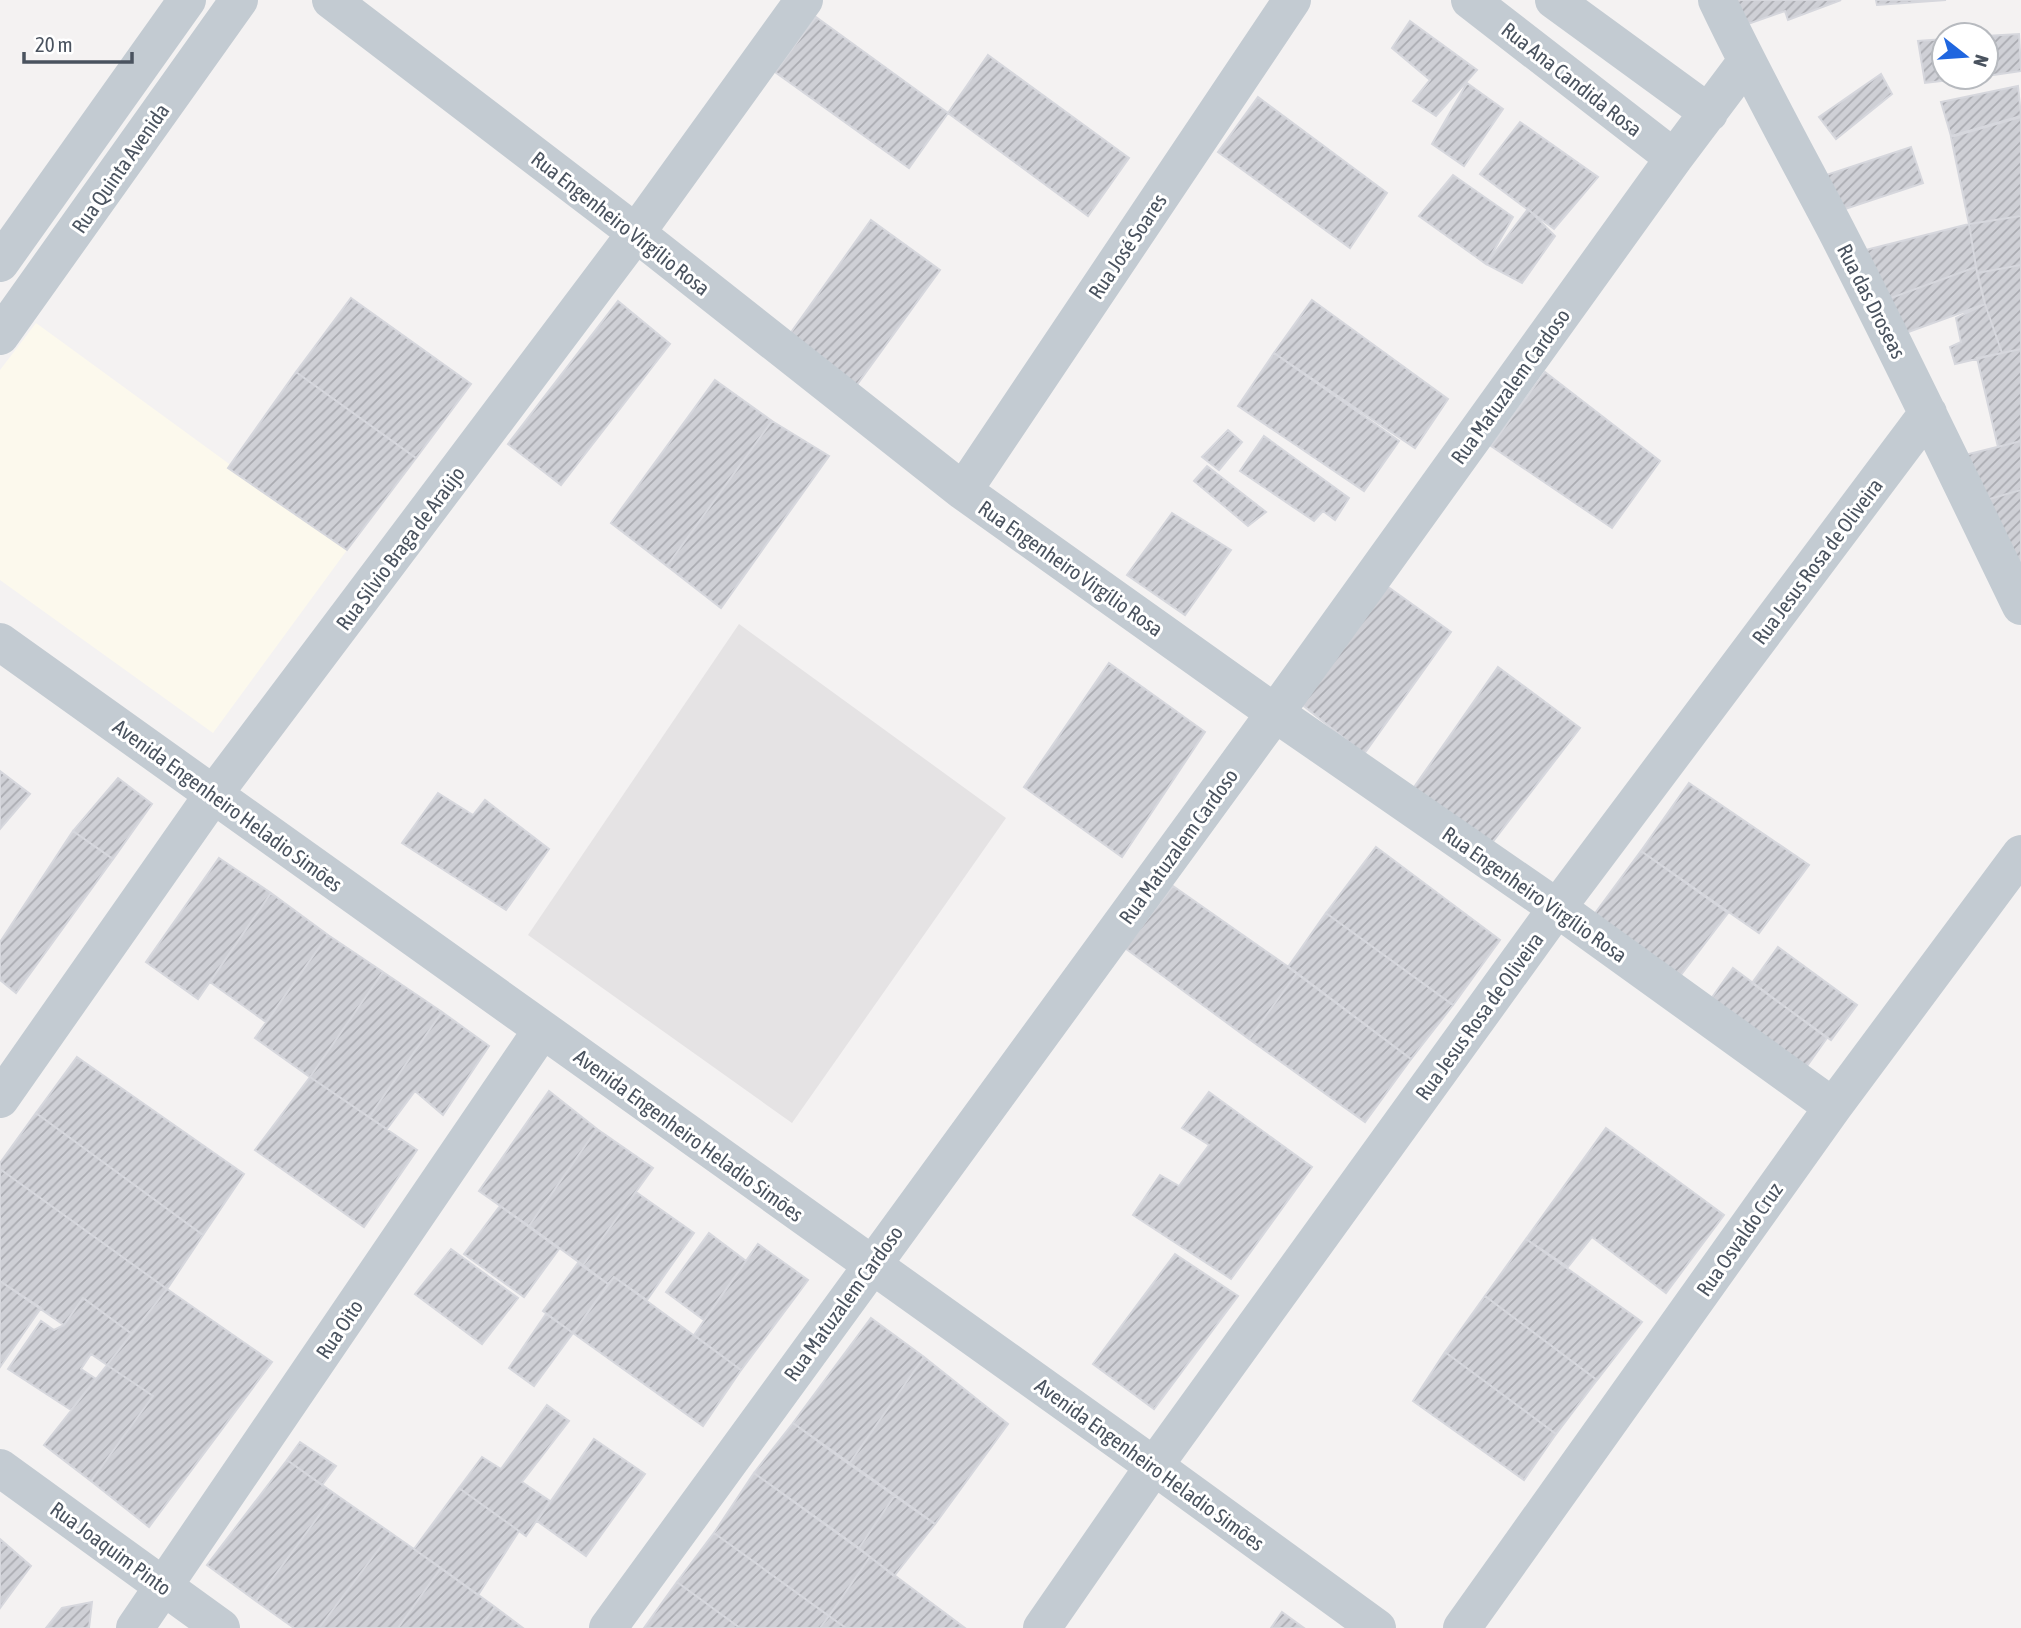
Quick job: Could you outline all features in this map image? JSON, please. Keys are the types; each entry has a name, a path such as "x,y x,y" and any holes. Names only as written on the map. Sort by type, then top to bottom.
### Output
{"street":[{"name":"Rua Quinta Avenida","path":"0,263 187,0"},
{"name":"Rua Quinta Avenida","path":"0,336 239,0"},
{"name":"Rua Engenheiro Virgílio Rosa","path":"331,0 636,233 963,491 1275,713 1557,908 1833,1107"},
{"name":"Rua Silvio Braga de Araújo","path":"0,1099 213,795 636,233 804,0"},
{"name":"Rua José Soares","path":"963,491 1292,0"},
{"name":"Rua Ana Candida Rosa","path":"1470,0 1674,158"},
{"path":"1554,0 1709,113"},
{"name":"Rua das Droseas","path":"1717,0 1746,62 1928,413 2021,606"},
{"name":"Rua Matuzalem Cardoso","path":"608,1628 1746,62"},
{"name":"Rua Jesus Rosa de Oliveira","path":"1042,1628 1154,1466 1557,908 1928,413"},
{"name":"Avenida Engenheiro Heladio Simões","path":"0,642 1377,1628"},
{"name":"Rua Osvaldo Cruz","path":"1462,1628 1833,1107 2021,854"},
{"name":"Rua Oito","path":"135,1628 542,1030"},
{"name":"Rua Joaquim Pinto","path":"0,1468 221,1628"}],"shaded area":[{"path":"36,323 347,550 213,733 0,580 0,370"},
{"path":"739,624 1006,818 792,1123 528,935"}],"building":[{"path":"1732,0 1841,0 1788,20 1785,11 1745,25"},
{"path":"1876,0 1946,0 1877,5"},
{"path":"816,17 948,113 909,168 775,72"},
{"path":"1410,21 1477,70 1436,116 1413,101 1430,80 1392,48"},
{"path":"2019,34 2021,71 2000,74 2000,35"},
{"path":"1930,40 1930,82 1925,83 1918,41"},
{"path":"988,55 1129,158 1088,216 948,113"},
{"path":"1881,74 1892,94 1836,139 1819,117"},
{"path":"1467,83 1503,109 1464,166 1432,144"},
{"path":"2018,86 2021,116 1951,136 1941,102"},
{"path":"1258,97 1387,193 1350,248 1218,152"},
{"path":"2021,117 2021,216 1969,224 1951,137"},
{"path":"1520,122 1598,177 1554,229 1480,174"},
{"path":"1911,147 1923,183 1842,210 1826,175"},
{"path":"1453,175 1513,217 1486,264 1419,216"},
{"path":"1528,209 1555,236 1522,283 1486,264"},
{"path":"2021,216 2021,265 1977,273 1969,224"},
{"path":"871,220 940,270 856,386 787,338"},
{"path":"1969,224 1976,267 1888,299 1862,251"},
{"path":"2021,265 2021,349 2002,353 1977,273"},
{"path":"1976,267 1985,304 1903,334 1888,299"},
{"path":"351,298 471,384 416,458 296,372"},
{"path":"1312,300 1448,399 1415,448 1274,353"},
{"path":"618,301 670,344 561,485 508,444"},
{"path":"1985,304 2002,353 1955,364 1950,347 1961,342 1956,318"},
{"path":"2021,349 2021,441 1998,447 1977,358"},
{"path":"1274,353 1399,441 1364,491 1238,406"},
{"path":"296,372 416,458 347,550 228,468"},
{"path":"1545,372 1660,461 1612,528 1491,446"},
{"path":"715,380 772,421 667,566 611,523"},
{"path":"772,421 829,456 721,608 667,566"},
{"path":"1228,430 1242,442 1219,470 1202,457"},
{"path":"1264,436 1349,498 1335,520 1323,511 1314,521 1240,471"},
{"path":"2021,441 2021,490 1979,502 1961,456"},
{"path":"1207,466 1266,512 1248,526 1194,481"},
{"path":"2021,490 2021,583 1979,502"},
{"path":"1172,513 1231,550 1185,615 1127,575"},
{"path":"1384,584 1451,632 1364,754 1300,703"},
{"path":"1109,663 1205,732 1122,857 1024,787"},
{"path":"1498,667 1580,728 1488,848 1412,790"},
{"path":"0,771 30,794 0,829"},
{"path":"118,778 152,804 113,859 73,831"},
{"path":"1689,783 1809,865 1759,933 1641,851"},
{"path":"438,793 473,815 485,800 549,849 506,910 402,843"},
{"path":"73,831 113,859 16,993 0,980 0,942"},
{"path":"1376,847 1500,940 1453,1005 1326,913"},
{"path":"1641,851 1728,913 1677,980 1593,916"},
{"path":"219,858 271,893 198,999 146,962"},
{"path":"1173,886 1297,973 1249,1039 1125,948"},
{"path":"271,893 328,935 266,1022 210,982"},
{"path":"1326,913 1453,1005 1411,1059 1288,967"},
{"path":"328,935 383,972 310,1077 255,1038"},
{"path":"1778,947 1857,1005 1831,1040 1752,983"},
{"path":"1733,968 1827,1038 1802,1073 1708,1003"},
{"path":"383,972 442,1012 369,1117 310,1077"},
{"path":"1297,973 1411,1059 1365,1122 1249,1039"},
{"path":"442,1012 489,1046 443,1115 415,1091 387,1129 369,1117"},
{"path":"77,1057 244,1174 203,1235 36,1113"},
{"path":"310,1077 417,1150 364,1227 255,1150"},
{"path":"549,1091 597,1129 529,1226 479,1191"},
{"path":"1209,1092 1312,1167 1231,1279 1133,1215 1160,1175 1179,1186 1209,1145 1182,1128"},
{"path":"36,1113 203,1235 167,1289 0,1169 0,1163"},
{"path":"1606,1128 1724,1215 1666,1293 1592,1237 1568,1267 1526,1239"},
{"path":"597,1129 653,1168 583,1265 529,1226"},
{"path":"0,1169 167,1289 132,1334 83,1298 64,1325 0,1281"},
{"path":"636,1192 694,1233 647,1300 614,1277 608,1284 583,1265"},
{"path":"500,1206 559,1249 524,1297 464,1254"},
{"path":"709,1233 746,1261 704,1320 666,1292"},
{"path":"1526,1239 1642,1322 1597,1380 1485,1296"},
{"path":"758,1244 808,1280 741,1370 694,1335"},
{"path":"451,1249 518,1298 482,1344 415,1294"},
{"path":"1175,1254 1238,1296 1154,1409 1093,1364"},
{"path":"578,1263 608,1284 573,1333 543,1311"},
{"path":"614,1277 741,1370 703,1426 573,1333"},
{"path":"0,1281 41,1308 0,1367"},
{"path":"167,1289 272,1362 149,1527 91,1481 153,1396 107,1365"},
{"path":"1485,1296 1597,1380 1556,1434 1445,1352"},
{"path":"83,1298 132,1334 107,1365 91,1354 81,1369 96,1379 71,1410 8,1369 41,1321 54,1330 64,1325"},
{"path":"546,1314 573,1333 534,1386 509,1368"},
{"path":"871,1318 924,1357 849,1464 793,1423"},
{"path":"1445,1352 1556,1434 1524,1480 1413,1401"},
{"path":"924,1357 1008,1424 935,1524 849,1464"},
{"path":"107,1365 153,1396 91,1481 44,1445"},
{"path":"547,1405 569,1421 522,1482 550,1501 526,1536 459,1488 482,1457 501,1469"},
{"path":"793,1423 895,1495 859,1548 754,1473"},
{"path":"594,1439 645,1474 586,1556 537,1521"},
{"path":"300,1442 336,1466 322,1485 287,1460"},
{"path":"287,1460 335,1494 256,1601 207,1565"},
{"path":"754,1473 870,1557 829,1616 714,1533"},
{"path":"459,1488 519,1531 478,1595 414,1549"},
{"path":"335,1494 391,1533 319,1628 294,1628 256,1601"},
{"path":"895,1495 935,1524 894,1576 859,1548"},
{"path":"391,1533 441,1568 398,1628 319,1628"},
{"path":"714,1533 829,1616 820,1628 740,1628 677,1582"},
{"path":"0,1539 31,1566 0,1608"},
{"path":"870,1557 965,1628 846,1628 829,1616"},
{"path":"441,1568 495,1607 480,1628 398,1628"},
{"path":"677,1582 740,1628 644,1628"},
{"path":"92,1602 89,1628 46,1628 62,1608"},
{"path":"495,1607 523,1628 480,1628"},
{"path":"1282,1612 1304,1628 1271,1628"},
{"path":"829,1616 846,1628 820,1628"}]}
